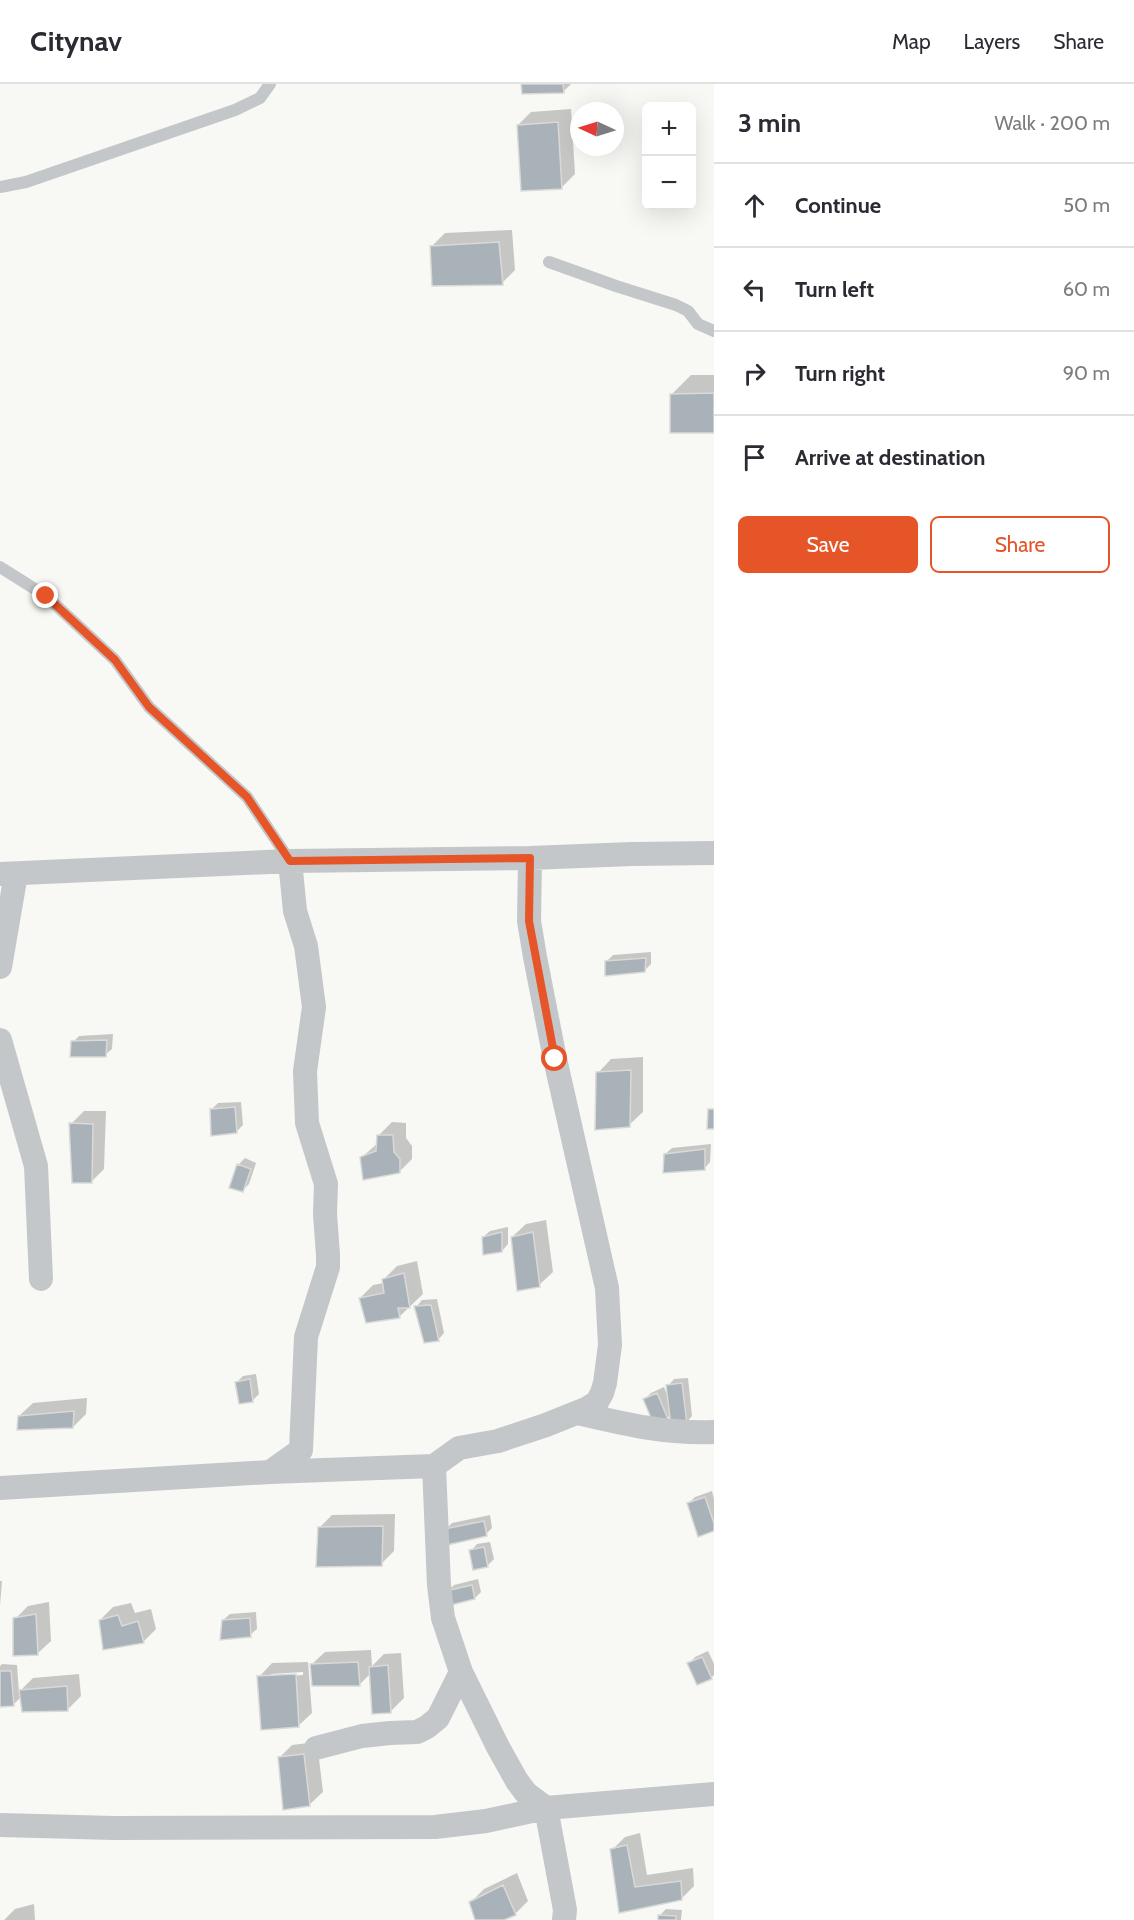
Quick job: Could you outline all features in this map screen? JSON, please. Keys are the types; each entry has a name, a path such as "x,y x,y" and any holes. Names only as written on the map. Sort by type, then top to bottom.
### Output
{"street":[{"path":"0,968 8,874 290,861 714,853"},
{"path":"0,1488 270,1472 434,1466 459,1448 498,1440 546,1425 577,1413 597,1402 605,1383 610,1345 607,1288 555,1059 535,957 529,921 530,858"},
{"path":"270,1472 301,1450 306,1337 328,1267 326,1184 307,1123 305,1071 314,1007 306,946 295,911 290,861"},
{"path":"0,1040 36,1166 41,1279"},
{"path":"577,1413 643,1428 684,1433 714,1432"},
{"path":"434,1466 443,1618 461,1672 517,1781 526,1793 546,1808 565,1910 564,1920"},
{"path":"316,1748 362,1736 417,1732 427,1727 438,1718 461,1672"},
{"path":"0,1825 114,1828 435,1827 486,1821 546,1808 714,1794"}],"lane":[{"path":"0,187 26,182 235,110 260,98 270,84"},
{"path":"549,262 676,304 688,311 698,324 714,331"},
{"path":"0,567 46,596 115,660 149,707 247,797 290,861"}],"building":[{"path":"521,84 563,84 564,93 522,94"},
{"path":"558,122 562,189 521,191 517,125"},
{"path":"499,242 503,285 432,286 430,246"},
{"path":"714,393 714,433 670,433 670,394"},
{"path":"646,958 645,972 605,976 605,961"},
{"path":"107,1040 106,1057 70,1057 71,1041"},
{"path":"631,1070 630,1127 595,1130 596,1072"},
{"path":"235,1107 237,1133 211,1136 210,1109"},
{"path":"708,1109 714,1109 714,1129 707,1129"},
{"path":"69,1123 93,1124 92,1183 72,1183"},
{"path":"377,1135 393,1135 394,1152 400,1159 400,1173 363,1180 360,1157 376,1151"},
{"path":"705,1149 705,1170 663,1173 664,1154"},
{"path":"237,1164 251,1169 243,1192 229,1188"},
{"path":"502,1232 502,1252 483,1255 482,1237"},
{"path":"533,1232 540,1287 517,1291 511,1237"},
{"path":"404,1273 410,1308 398,1308 400,1318 366,1323 359,1298 384,1293 382,1279"},
{"path":"431,1305 439,1341 424,1343 414,1306"},
{"path":"250,1379 253,1402 239,1404 235,1382"},
{"path":"682,1383 687,1424 671,1426 666,1385"},
{"path":"657,1393 668,1419 654,1425 643,1399"},
{"path":"74,1411 73,1428 17,1430 18,1416"},
{"path":"705,1497 714,1523 714,1531 698,1537 687,1503"},
{"path":"484,1521 487,1536 447,1545 444,1529"},
{"path":"383,1526 382,1566 316,1567 318,1527"},
{"path":"484,1547 488,1567 473,1570 469,1550"},
{"path":"472,1585 475,1599 447,1606 446,1591"},
{"path":"36,1614 38,1655 13,1656 13,1618"},
{"path":"118,1615 122,1626 138,1621 144,1643 103,1650 99,1620"},
{"path":"250,1618 251,1637 220,1640 222,1620"},
{"path":"702,1657 712,1679 697,1685 687,1663"},
{"path":"358,1662 360,1686 312,1686 310,1664"},
{"path":"388,1665 391,1713 372,1714 369,1667"},
{"path":"0,1671 11,1671 14,1706 0,1707"},
{"path":"296,1674 299,1727 261,1730 257,1676"},
{"path":"67,1686 68,1711 22,1712 19,1690"},
{"path":"304,1754 310,1806 283,1810 278,1757"},
{"path":"627,1845 635,1887 681,1881 682,1900 619,1913 610,1849"},
{"path":"503,1885 516,1915 504,1920 475,1920 469,1902"},
{"path":"658,1915 676,1916 676,1920 658,1920"}],"route":[{"path":"46,596 115,660 149,707 247,797 290,861 530,858 529,921 555,1059"}]}
